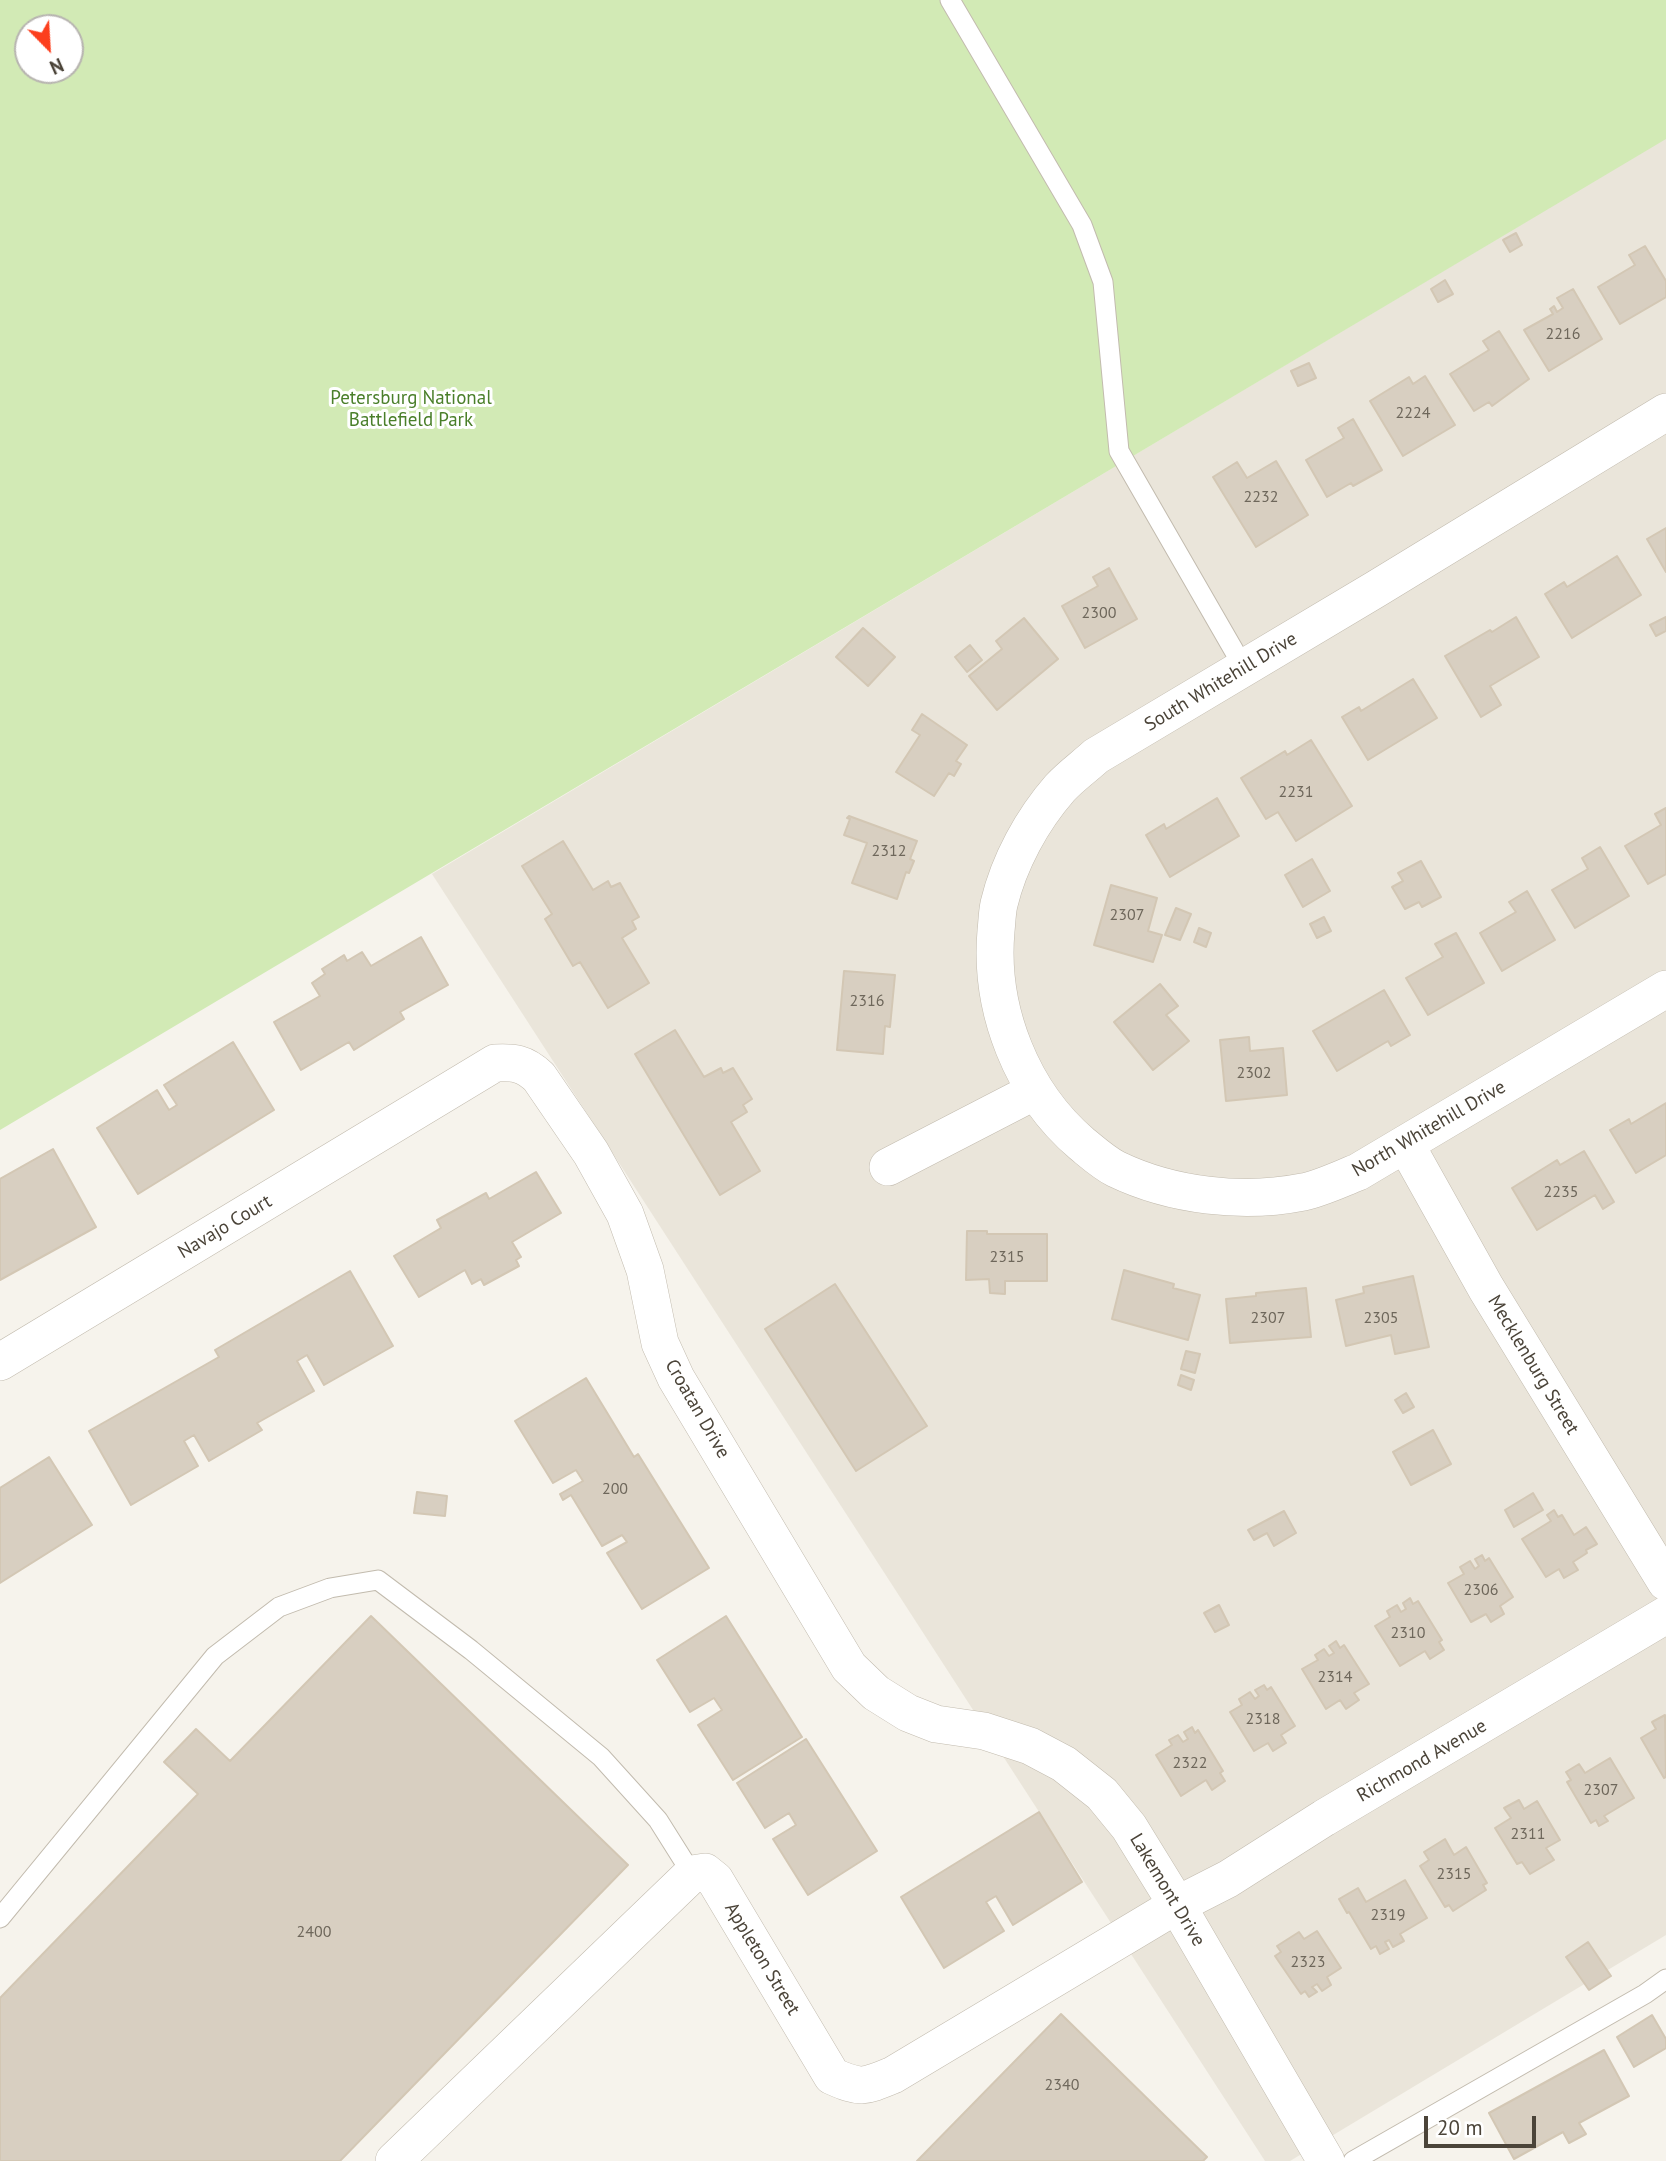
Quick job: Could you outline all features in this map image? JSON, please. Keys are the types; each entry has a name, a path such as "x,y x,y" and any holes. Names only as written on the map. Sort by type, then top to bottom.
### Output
{"street":[{"name":"South Whitehill Drive","path":"1035,1091 1014,1051 999,998 994,956 999,905 1016,856 1033,824 1061,787 1096,756 1666,412"},
{"name":"North Whitehill Drive","path":"1035,1091 1065,1129 1100,1159 1116,1169 1164,1187 1214,1196 1265,1197 1305,1192 1358,1172 1666,989"},
{"name":"Croatan Drive","path":"449,1091 495,1063 514,1062 539,1077 591,1153 625,1214 645,1270 660,1343 676,1378 849,1667 876,1693 922,1719"},
{"name":"Navajo Court","path":"0,1362 449,1091"},
{"path":"888,1167 1035,1091"},
{"name":"Mecklenburg Street","path":"1406,1145 1486,1288 1666,1582"},
{"name":"Richmond Avenue","path":"1177,1905 1228,1879 1324,1818 1666,1615"},
{"name":"Lakemont Drive","path":"922,1719 936,1724 984,1731 1030,1746 1064,1764 1102,1794 1129,1828 1177,1905 1326,2161"},
{"name":"Appleton Street","path":"692,1874 705,1872 715,1880 832,2076 853,2086 872,2084 893,2075 1177,1905"},
{"path":"394,2161 692,1874"}],"lane":[{"path":"950,0 1082,225 1103,282 1119,451 1244,668"},
{"path":"0,1918 215,1656 279,1607 330,1588 378,1580 471,1650 601,1757 658,1820 692,1874"},
{"path":"1353,2161 1645,1994 1666,1979"}],"shaded area":[{"path":"1666,138 1666,1935 1290,2161 1265,2161 432,874"}],"green space":[{"name":"Petersburg National Battlefield Park","path":"0,0 1666,0 1666,139 0,1130"}],"building":[{"path":"1516,233 1522,245 1510,252 1503,240"},
{"path":"1645,246 1666,281 1666,297 1620,324 1598,287 1635,265 1629,255"},
{"path":"1445,280 1453,294 1438,302 1431,289"},
{"path":"1573,289 1602,339 1549,371 1524,330 1553,314 1550,309 1554,306 1557,312 1563,308 1557,298"},
{"path":"1499,331 1529,379 1492,406 1489,402 1474,411 1450,374 1489,350 1483,341"},
{"path":"1309,363 1316,378 1298,386 1291,371"},
{"path":"1425,376 1455,425 1403,456 1370,401 1409,377 1413,384"},
{"path":"1353,419 1382,470 1327,497 1306,460 1344,438 1338,428"},
{"path":"1276,461 1308,515 1256,547 1213,477 1237,462 1247,478"},
{"path":"1666,528 1666,572 1647,539"},
{"path":"1617,556 1641,595 1572,638 1545,594 1564,582 1567,587"},
{"path":"1109,568 1137,619 1085,648 1062,606 1098,586 1093,577"},
{"path":"1516,617 1539,657 1490,686 1501,705 1481,717 1445,656"},
{"path":"1666,617 1666,631 1656,636 1650,625"},
{"path":"1024,618 1058,659 997,710 969,676 1002,649 996,641"},
{"path":"863,628 895,657 868,686 836,657"},
{"path":"970,645 982,660 967,672 955,657"},
{"path":"1413,679 1437,718 1368,760 1342,717 1359,707 1361,711"},
{"path":"922,714 967,745 956,761 961,764 954,776 949,773 934,796 896,772 920,735 912,730"},
{"path":"1311,740 1352,806 1296,841 1278,812 1266,819 1241,778 1285,751 1287,755"},
{"path":"1217,798 1239,836 1170,877 1146,835 1164,824 1166,829"},
{"path":"1666,808 1666,874 1648,884 1625,846 1661,825 1655,814"},
{"path":"849,816 917,841 910,859 914,861 909,873 906,872 897,899 852,883 867,843 844,835"},
{"path":"563,841 593,890 608,881 611,887 620,883 639,917 632,921 636,929 622,938 649,983 608,1008 580,962 573,966 545,919 552,914 522,866"},
{"path":"1600,847 1629,896 1575,928 1552,890 1588,869 1582,858"},
{"path":"1312,859 1330,891 1303,907 1285,875"},
{"path":"1421,861 1441,897 1422,907 1419,902 1405,909 1392,887 1403,881 1398,873"},
{"path":"1111,885 1157,898 1148,931 1162,935 1153,962 1094,945"},
{"path":"1527,891 1555,940 1502,971 1480,933 1516,912 1509,902"},
{"path":"1176,908 1191,914 1180,940 1165,935"},
{"path":"1324,917 1331,931 1317,938 1310,924"},
{"path":"1199,928 1211,933 1206,947 1194,942"},
{"path":"1456,933 1484,983 1428,1015 1406,978 1443,957 1435,944"},
{"path":"421,937 448,985 400,1012 404,1019 354,1050 349,1042 301,1070 274,1022 320,996 312,983 325,974 322,969 344,955 347,961 362,952 371,966"},
{"path":"844,971 895,975 890,1027 885,1026 883,1054 837,1050"},
{"path":"1160,984 1178,1006 1166,1015 1189,1041 1153,1070 1114,1022"},
{"path":"1384,990 1410,1035 1391,1046 1388,1041 1337,1071 1313,1031"},
{"path":"675,1030 704,1077 721,1068 723,1073 733,1068 752,1099 743,1105 747,1112 731,1122 760,1171 720,1195 635,1054"},
{"path":"1249,1037 1250,1051 1283,1048 1287,1095 1226,1101 1220,1040"},
{"path":"233,1042 274,1110 138,1194 97,1128 157,1090 169,1110 177,1105 164,1085"},
{"path":"1666,1103 1666,1155 1636,1173 1610,1130 1629,1119 1631,1124"},
{"path":"53,1149 96,1227 0,1280 0,1179"},
{"path":"1584,1151 1614,1202 1603,1209 1595,1195 1537,1230 1512,1188 1557,1160 1560,1165"},
{"path":"536,1172 561,1213 512,1242 521,1257 516,1260 519,1266 484,1285 481,1279 472,1284 465,1270 419,1297 394,1256 441,1228 437,1220 486,1193 489,1199"},
{"path":"967,1231 987,1231 987,1234 1047,1234 1047,1281 1005,1281 1005,1294 990,1293 989,1279 966,1280"},
{"path":"1124,1270 1174,1284 1173,1288 1200,1295 1188,1340 1112,1319"},
{"path":"350,1271 393,1346 324,1385 307,1355 297,1361 314,1391 257,1423 262,1430 209,1461 194,1435 184,1441 198,1466 131,1505 89,1431 219,1357 215,1350"},
{"path":"1413,1276 1429,1347 1395,1354 1391,1335 1346,1346 1336,1300 1364,1293 1363,1287"},
{"path":"835,1284 927,1426 856,1471 765,1329"},
{"path":"1306,1288 1311,1337 1230,1343 1226,1299"},
{"path":"1186,1351 1200,1354 1195,1373 1181,1369"},
{"path":"1181,1375 1194,1380 1191,1390 1178,1385"},
{"path":"586,1378 634,1457 638,1454 709,1568 642,1609 607,1553 627,1542 622,1535 602,1546 571,1495 563,1500 560,1494 583,1481 576,1470 553,1483 515,1421"},
{"path":"1406,1393 1414,1407 1403,1413 1395,1400"},
{"path":"1433,1430 1451,1464 1411,1485 1393,1452"},
{"path":"49,1457 92,1525 0,1583 0,1488"},
{"path":"417,1492 447,1496 445,1516 414,1513"},
{"path":"1533,1493 1543,1510 1514,1527 1505,1510"},
{"path":"1554,1510 1558,1517 1562,1515 1574,1535 1586,1527 1597,1544 1573,1562 1578,1570 1564,1578 1559,1569 1546,1577 1522,1539 1551,1521 1547,1515"},
{"path":"1284,1511 1296,1533 1274,1546 1267,1533 1254,1540 1248,1530"},
{"path":"1482,1555 1485,1561 1489,1558 1513,1597 1500,1606 1504,1614 1491,1622 1486,1614 1471,1622 1448,1583 1464,1574 1460,1567 1470,1561 1475,1569 1479,1566 1475,1559"},
{"path":"1410,1598 1413,1604 1418,1601 1442,1640 1439,1642 1444,1650 1430,1659 1425,1651 1400,1666 1375,1626 1390,1617 1387,1611 1397,1605 1401,1612 1406,1609 1403,1603"},
{"path":"1219,1605 1229,1625 1215,1632 1204,1613"},
{"path":"371,1616 628,1865 340,2161 0,2161 0,1998 198,1794 164,1762 196,1729 230,1761"},
{"path":"726,1616 802,1737 733,1780 698,1725 722,1710 714,1698 690,1712 657,1660"},
{"path":"1336,1641 1340,1648 1344,1645 1369,1684 1354,1693 1359,1700 1346,1709 1340,1700 1326,1709 1302,1669 1318,1660 1315,1655 1324,1649 1329,1656 1334,1653 1329,1646"},
{"path":"1264,1685 1267,1690 1271,1687 1295,1726 1281,1735 1286,1743 1273,1751 1268,1743 1254,1751 1230,1712 1242,1705 1239,1699 1250,1692 1255,1699 1259,1696 1255,1690"},
{"path":"1665,1715 1664,1778 1641,1738 1656,1729 1652,1722"},
{"path":"1192,1727 1195,1733 1198,1730 1223,1771 1220,1773 1225,1781 1212,1790 1206,1780 1181,1796 1156,1755 1172,1745 1169,1740 1178,1735 1183,1742 1188,1739 1184,1732"},
{"path":"806,1739 877,1851 808,1895 773,1839 796,1825 789,1813 765,1828 737,1783"},
{"path":"1610,1758 1634,1798 1604,1816 1608,1821 1599,1826 1596,1820 1591,1823 1567,1782 1571,1780 1566,1772 1579,1764 1585,1773"},
{"path":"1519,1800 1524,1809 1537,1801 1560,1840 1546,1848 1554,1860 1530,1874 1522,1862 1517,1864 1495,1828 1511,1818 1504,1808"},
{"path":"1039,1812 1082,1882 1013,1925 996,1896 986,1902 1004,1931 944,1968 901,1897"},
{"path":"1445,1839 1454,1855 1466,1847 1487,1883 1483,1885 1486,1890 1453,1911 1449,1905 1445,1907 1420,1866 1429,1860 1424,1852"},
{"path":"1405,1880 1427,1918 1400,1934 1404,1941 1393,1947 1389,1940 1385,1942 1389,1949 1380,1954 1376,1946 1371,1949 1339,1899 1358,1888 1366,1902"},
{"path":"1317,1931 1341,1968 1327,1977 1331,1985 1322,1991 1317,1984 1312,1987 1317,1992 1309,1997 1305,1991 1301,1994 1275,1956 1281,1952 1277,1946 1299,1932 1304,1939"},
{"path":"1588,1942 1611,1976 1589,1990 1566,1957"},
{"path":"1061,2014 1207,2157 1203,2161 917,2161"},
{"path":"1652,2015 1666,2039 1666,2048 1634,2067 1617,2037"},
{"path":"1604,2050 1629,2096 1579,2123 1586,2134 1569,2143 1563,2132 1514,2159 1489,2113"}]}
